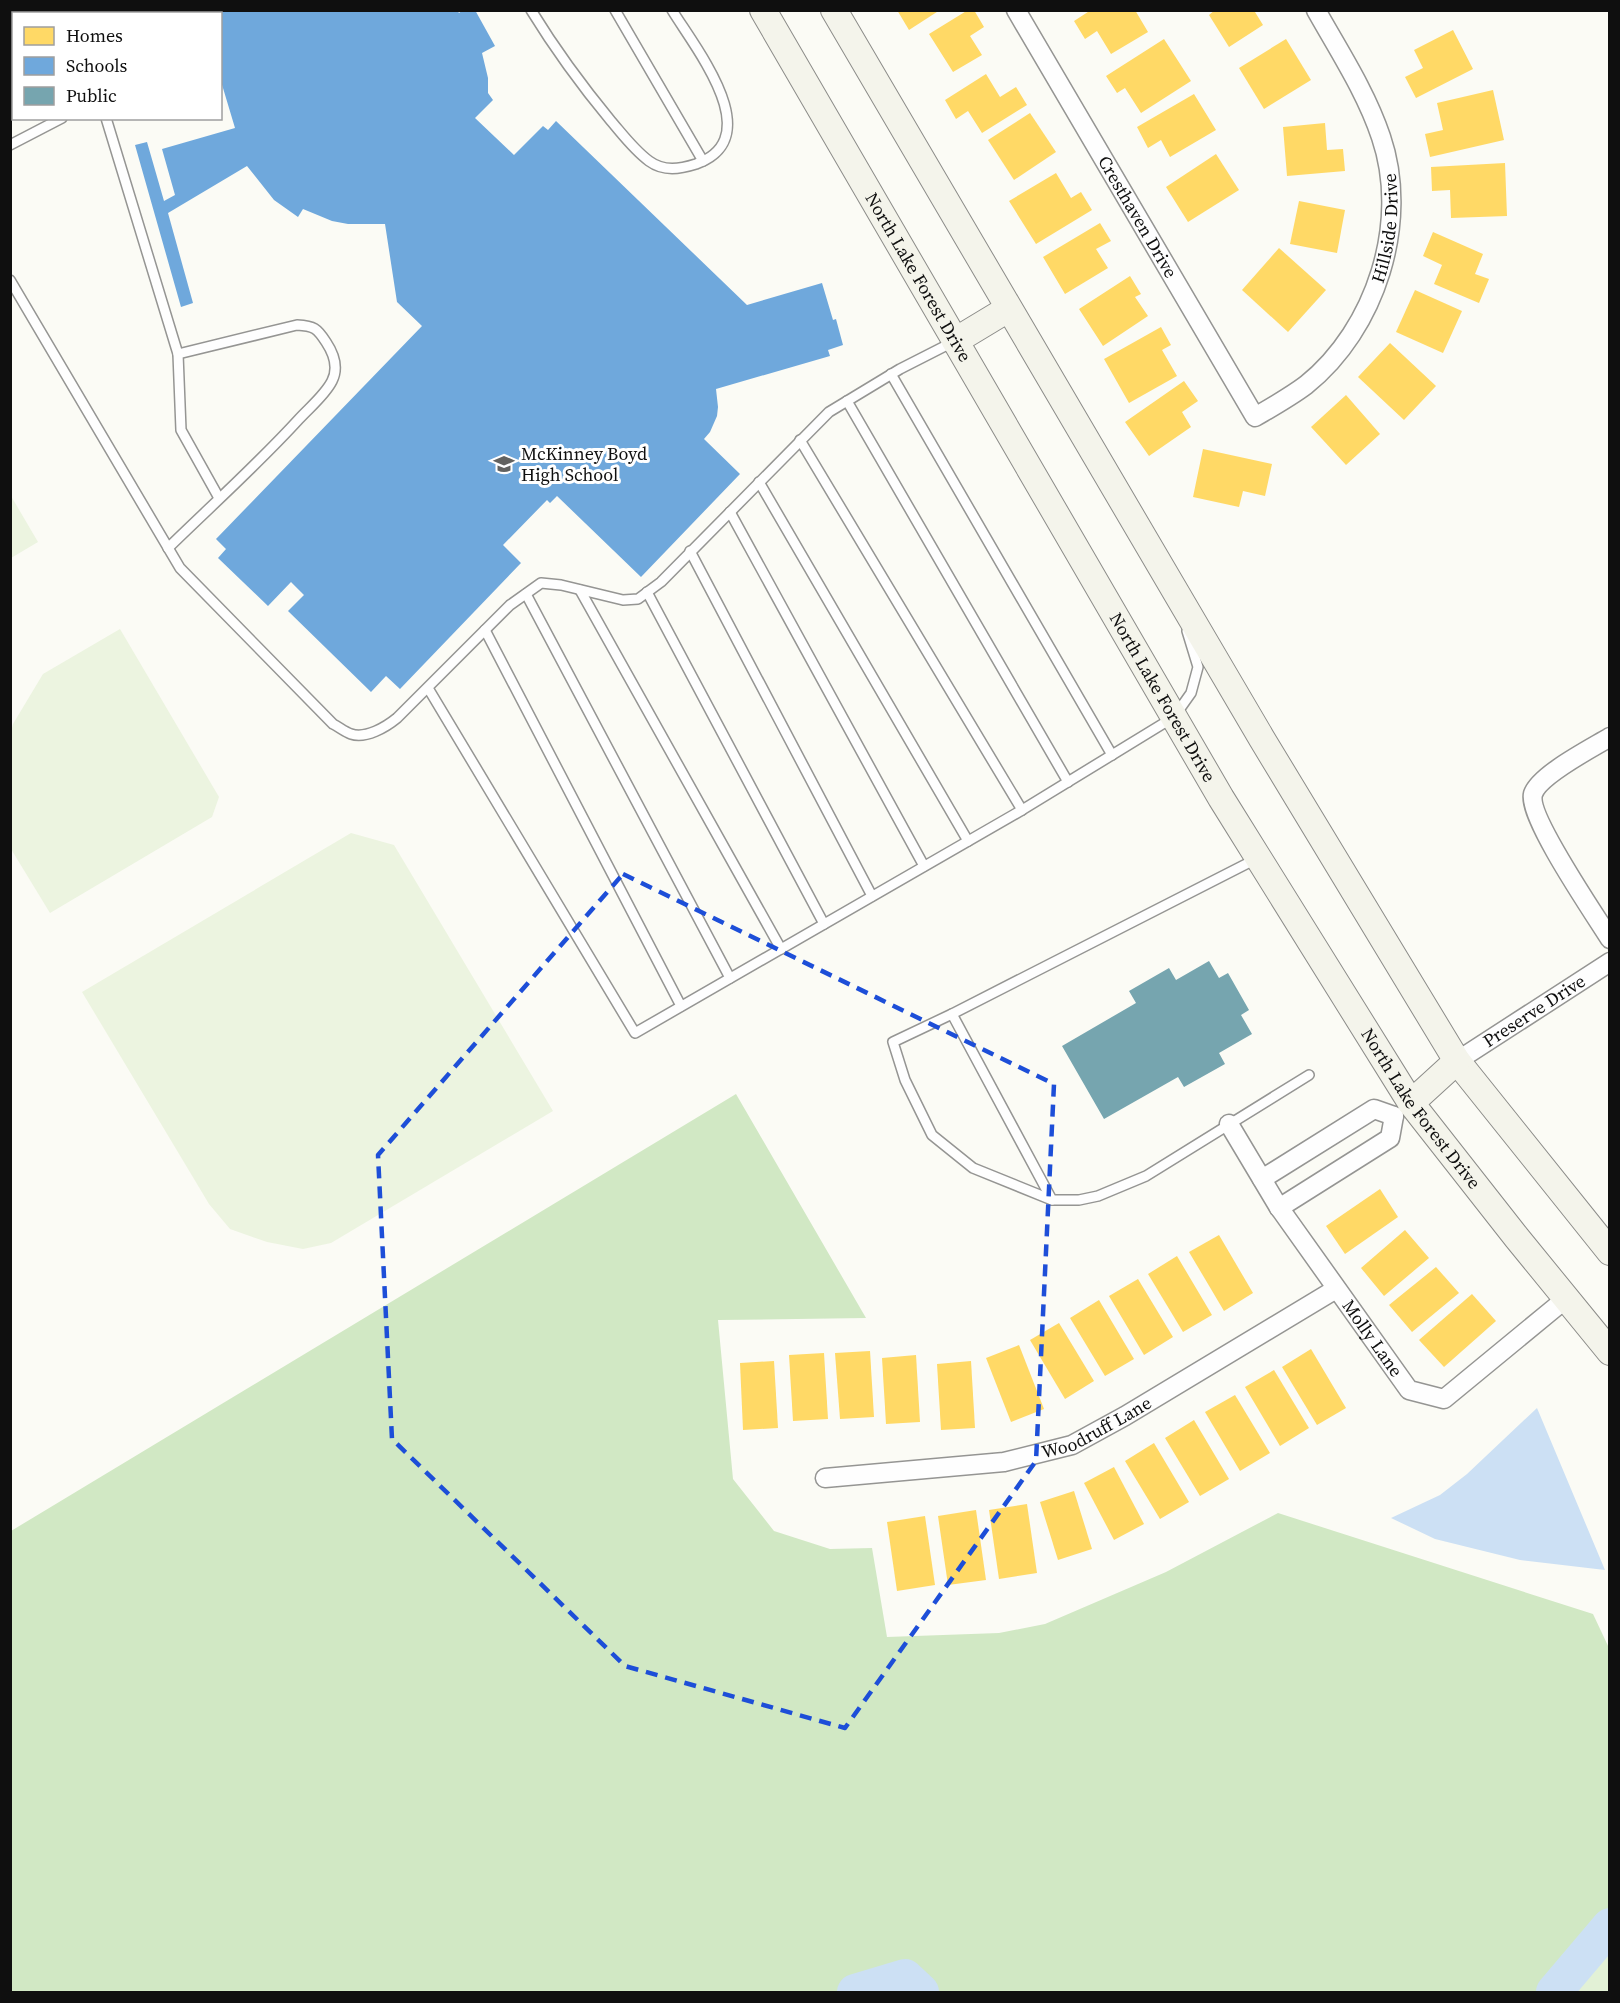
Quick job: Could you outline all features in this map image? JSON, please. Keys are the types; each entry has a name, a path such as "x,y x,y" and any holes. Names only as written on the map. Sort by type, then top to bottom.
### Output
{"main road":[{"name":"North Lake Forest Drive","path":"763,10 1402,1109 1610,1352"},
{"path":"834,10 1268,750 1457,1060 1610,1252"},
{"path":"955,341 1008,309"},
{"path":"1402,1109 1457,1060"}],"street":[{"name":"Cresthaven Drive","path":"1016,10 1255,417 1262,413"},
{"name":"Hillside Drive","path":"1262,413 1306,385 1340,350 1363,317 1381,273 1390,234 1391,185 1382,138 1362,93 1316,10"},
{"path":"1610,737 1551,773 1533,793 1533,806 1542,828 1610,939"},
{"name":"Preserve Drive","path":"1457,1060 1610,962"},
{"path":"1262,1179 1374,1109 1402,1109 1390,1138 1279,1208"},
{"name":"Molly Lane","path":"1229,1124 1279,1208 1409,1390 1444,1399 1567,1300"},
{"name":"Woodruff Lane","path":"825,1478 1004,1462 1072,1445 1125,1416 1336,1288"}],"lane":[{"path":"531,10 552,45 629,142 650,162 671,170 703,161 721,144 728,130 729,115 724,97 714,78 672,10"},
{"path":"615,10 703,161"},
{"path":"10,144 58,120"},
{"path":"107,120 178,354 181,430 219,498"},
{"path":"10,280 180,568 333,724 353,735 370,733 387,726 510,605 541,583 623,600 638,599 661,582 829,412 891,374 955,341"},
{"path":"168,548 288,431 325,391 336,370 335,358 317,330 311,326 297,325 178,354"},
{"path":"891,374 1112,755"},
{"path":"847,401 1068,782"},
{"path":"800,440 1022,810"},
{"path":"759,482 968,841"},
{"path":"730,512 924,866"},
{"path":"690,551 872,896"},
{"path":"580,590 780,949"},
{"path":"647,592 824,924"},
{"path":"428,687 635,1033 1022,810 1174,717 1191,693 1198,666 1175,592"},
{"path":"526,594 730,978"},
{"path":"485,630 681,1006"},
{"path":"1258,858 952,1014 892,1042 905,1080 932,1134 973,1168 1052,1200 1079,1200 1098,1196 1146,1176 1309,1075"},
{"path":"952,1014 1052,1200"}],"highlighted area":[{"path":"623,874 1054,1084 1036,1461 845,1728 625,1666 392,1439 378,1155"}],"green space":[{"path":"11,496 38,542 10,558"},
{"path":"120,629 219,797 212,817 50,913 11,849 10,736 13,724 43,674"},
{"path":"351,833 394,845 553,1111 331,1243 303,1249 267,1242 230,1229 209,1204 82,992"},
{"path":"736,1094 866,1318 718,1320 733,1479 774,1531 830,1549 872,1548 887,1637 999,1633 1045,1624 1166,1572 1278,1513 1593,1614 1609,1648 1609,1943 1589,1975 1574,1992 11,1992 11,1531"},
{"path":"1609,1943 1609,1992 1574,1992 1589,1975"}],"water":[{"path":"1537,1408 1605,1570 1520,1560 1435,1539 1391,1518 1440,1495 1467,1474"}],"building: Homes":[{"path":"897,10 940,10 909,30"},
{"path":"968,10 974,10 984,27 970,36 982,55 953,72 929,34"},
{"path":"1091,10 1135,10 1148,32 1111,54 1097,31 1085,39 1074,21"},
{"path":"1215,10 1258,10 1255,12 1263,25 1229,47 1209,15"},
{"path":"1453,30 1473,69 1416,98 1405,77 1423,68 1414,50"},
{"path":"1164,39 1191,81 1141,113 1125,88 1117,93 1106,76"},
{"path":"1286,39 1311,80 1264,109 1239,68"},
{"path":"986,74 1000,97 1016,87 1027,105 982,133 968,111 956,119 945,100"},
{"path":"1493,90 1504,140 1430,157 1425,134 1443,130 1437,103"},
{"path":"1194,94 1216,130 1170,157 1161,140 1148,148 1137,127"},
{"path":"1030,113 1056,152 1014,180 988,140"},
{"path":"1325,123 1327,150 1343,149 1345,171 1287,176 1283,127"},
{"path":"1216,154 1239,190 1188,222 1166,187"},
{"path":"1505,163 1507,216 1451,218 1450,190 1432,191 1431,167"},
{"path":"1056,173 1071,198 1081,192 1092,210 1036,244 1009,201"},
{"path":"1299,201 1345,210 1337,253 1290,244"},
{"path":"1100,223 1111,241 1096,249 1108,268 1065,294 1043,257"},
{"path":"1433,232 1483,254 1475,274 1489,279 1479,303 1434,284 1442,265 1423,256"},
{"path":"1279,248 1326,290 1288,332 1242,290"},
{"path":"1130,276 1141,294 1135,297 1148,316 1103,346 1079,309"},
{"path":"1415,290 1462,311 1443,353 1396,332"},
{"path":"1161,327 1171,345 1162,350 1177,376 1129,403 1104,359"},
{"path":"1390,343 1436,386 1404,420 1358,377"},
{"path":"1184,381 1198,401 1182,412 1191,427 1149,456 1125,422"},
{"path":"1346,395 1380,434 1346,465 1311,427"},
{"path":"1203,449 1272,464 1265,496 1243,491 1239,507 1193,497"},
{"path":"1380,1189 1398,1217 1345,1254 1326,1226"},
{"path":"1405,1230 1429,1258 1384,1296 1361,1268"},
{"path":"1219,1235 1253,1293 1224,1311 1189,1252"},
{"path":"1177,1256 1212,1315 1183,1332 1148,1274"},
{"path":"1436,1267 1459,1293 1412,1332 1389,1305"},
{"path":"1138,1279 1173,1337 1144,1355 1109,1296"},
{"path":"1472,1294 1496,1321 1444,1367 1419,1340"},
{"path":"1099,1300 1134,1359 1105,1376 1070,1318"},
{"path":"1059,1323 1094,1381 1065,1399 1030,1340"},
{"path":"1019,1345 1044,1409 1011,1422 986,1358"},
{"path":"1311,1349 1346,1408 1317,1425 1282,1367"},
{"path":"870,1351 874,1417 840,1419 835,1353"},
{"path":"824,1353 828,1419 793,1421 789,1355"},
{"path":"916,1355 920,1422 886,1424 882,1358"},
{"path":"774,1361 778,1428 743,1430 740,1363"},
{"path":"971,1361 975,1428 941,1430 937,1364"},
{"path":"1274,1370 1309,1428 1280,1446 1245,1387"},
{"path":"1235,1395 1270,1453 1240,1471 1205,1412"},
{"path":"1194,1420 1229,1479 1200,1496 1165,1438"},
{"path":"1154,1443 1189,1502 1160,1519 1125,1461"},
{"path":"1114,1467 1144,1524 1114,1540 1084,1483"},
{"path":"1074,1491 1092,1549 1058,1560 1040,1502"},
{"path":"1027,1504 1037,1573 999,1579 989,1510"},
{"path":"976,1510 986,1580 948,1585 938,1516"},
{"path":"925,1516 935,1585 897,1591 887,1522"}],"building: Schools":[{"path":"128,10 457,10 459,13 463,10 475,10 495,46 482,53 488,78 488,93 493,100 475,118 514,155 543,126 548,130 556,121 747,305 822,283 843,345 828,350 830,356 716,389 717,416 704,439 740,474 641,577 557,496 550,503 547,500 503,545 521,563 400,689 386,676 371,692 288,611 304,595 291,582 268,606 218,558 226,549 216,539 422,326 397,302 385,224 348,224 332,221 303,209 298,217 274,200 247,166 168,213 193,303 181,307 135,145 147,142 164,201 175,195 162,149 235,128 222,85 222,12 128,12"}],"building: Public":[{"path":"1209,961 1219,978 1228,973 1249,1010 1241,1015 1252,1034 1219,1053 1225,1064 1184,1087 1178,1077 1104,1119 1062,1046 1136,1003 1129,991 1169,968 1176,980"}],"waterway":[{"path":"1554,1992 1610,1926"},
{"path":"855,1992 905,1977 921,1992"}],"place":[{"name":"McKinney Boyd High School","path":"504,464"}]}
